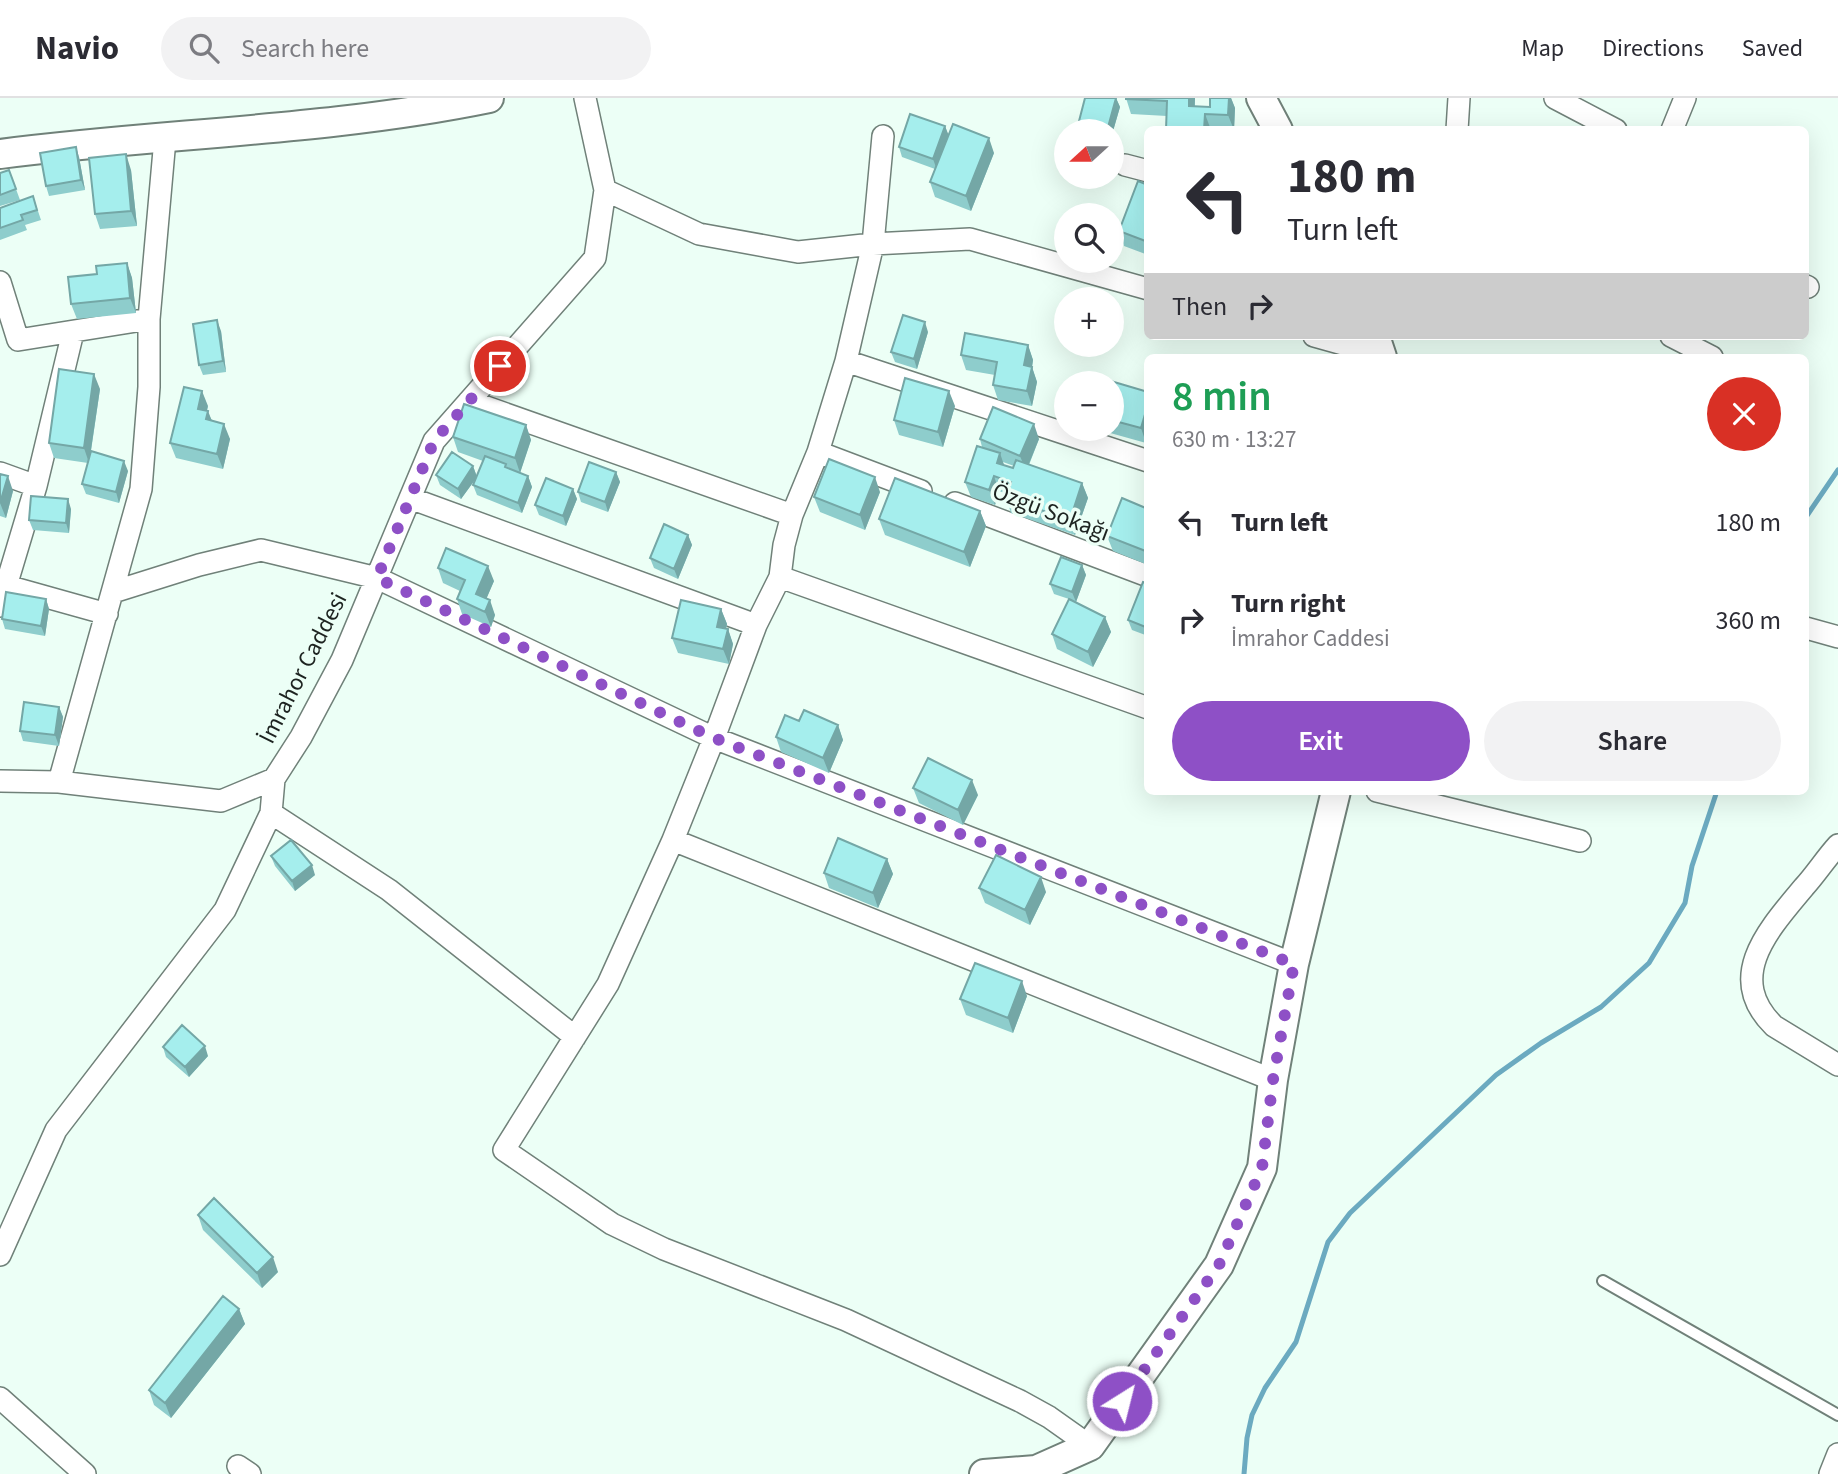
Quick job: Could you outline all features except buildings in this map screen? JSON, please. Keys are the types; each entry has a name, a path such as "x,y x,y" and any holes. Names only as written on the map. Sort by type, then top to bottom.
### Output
{"street":[{"path":"0,154 76,144 165,139 421,112 489,98"},
{"name":"İmrahor Caddesi","path":"0,1255 56,1129 225,910 271,813 274,779 301,737 342,660 434,441 594,258 605,190 585,98"},
{"path":"1261,98 1276,126"},
{"path":"1457,126 1459,98"},
{"path":"1555,98 1608,126"},
{"path":"1674,126 1685,98"},
{"path":"883,136 873,244 846,361 818,452 792,515 784,545 780,577 755,625 673,840 608,984 504,1150 612,1224 664,1250 846,1320 1020,1401 1049,1417 1090,1446"},
{"path":"59,782 141,489 149,387 149,319 165,139"},
{"path":"1125,165 1144,170"},
{"path":"605,190 699,234 797,252 873,244 970,239 1144,288"},
{"path":"0,282 18,340 149,319"},
{"path":"73,332 36,486 2,592 107,614"},
{"path":"1334,340 1380,349"},
{"path":"1679,340 1706,354"},
{"path":"846,361 1144,460"},
{"path":"469,401 792,515"},
{"name":"Özgü Sokağı","path":"818,452 1144,574"},
{"path":"0,473 36,486"},
{"path":"410,498 755,625"},
{"path":"113,592 199,565 261,550 377,578 714,738 1294,964"},
{"path":"780,577 1144,707"},
{"path":"1809,629 1833,636"},
{"path":"0,781 59,782 221,801 274,779"},
{"path":"984,1474 1036,1470 1090,1446 1219,1265 1262,1168 1273,1080 1294,964 1335,795"},
{"path":"1393,795 1580,841"},
{"path":"271,813 389,890 575,1037"},
{"path":"673,840 744,866 1273,1080"},
{"path":"1838,845 1791,903 1756,954 1751,978 1755,1000 1774,1026 1838,1065"},
{"path":"0,1398 85,1474"},
{"path":"1830,1474 1838,1454"}],"lane":[{"path":"1604,1281 1838,1415"}],"waterway":[{"path":"1809,513 1838,470"},
{"path":"1244,1474 1252,1415 1265,1388 1296,1342 1328,1242 1350,1213 1496,1075 1541,1043 1601,1007 1649,963 1685,903 1692,866 1716,795"}],"route":[{"path":"500,366 434,441 377,578 714,738 1294,964 1273,1080 1262,1168 1219,1265 1122,1401"}]}
